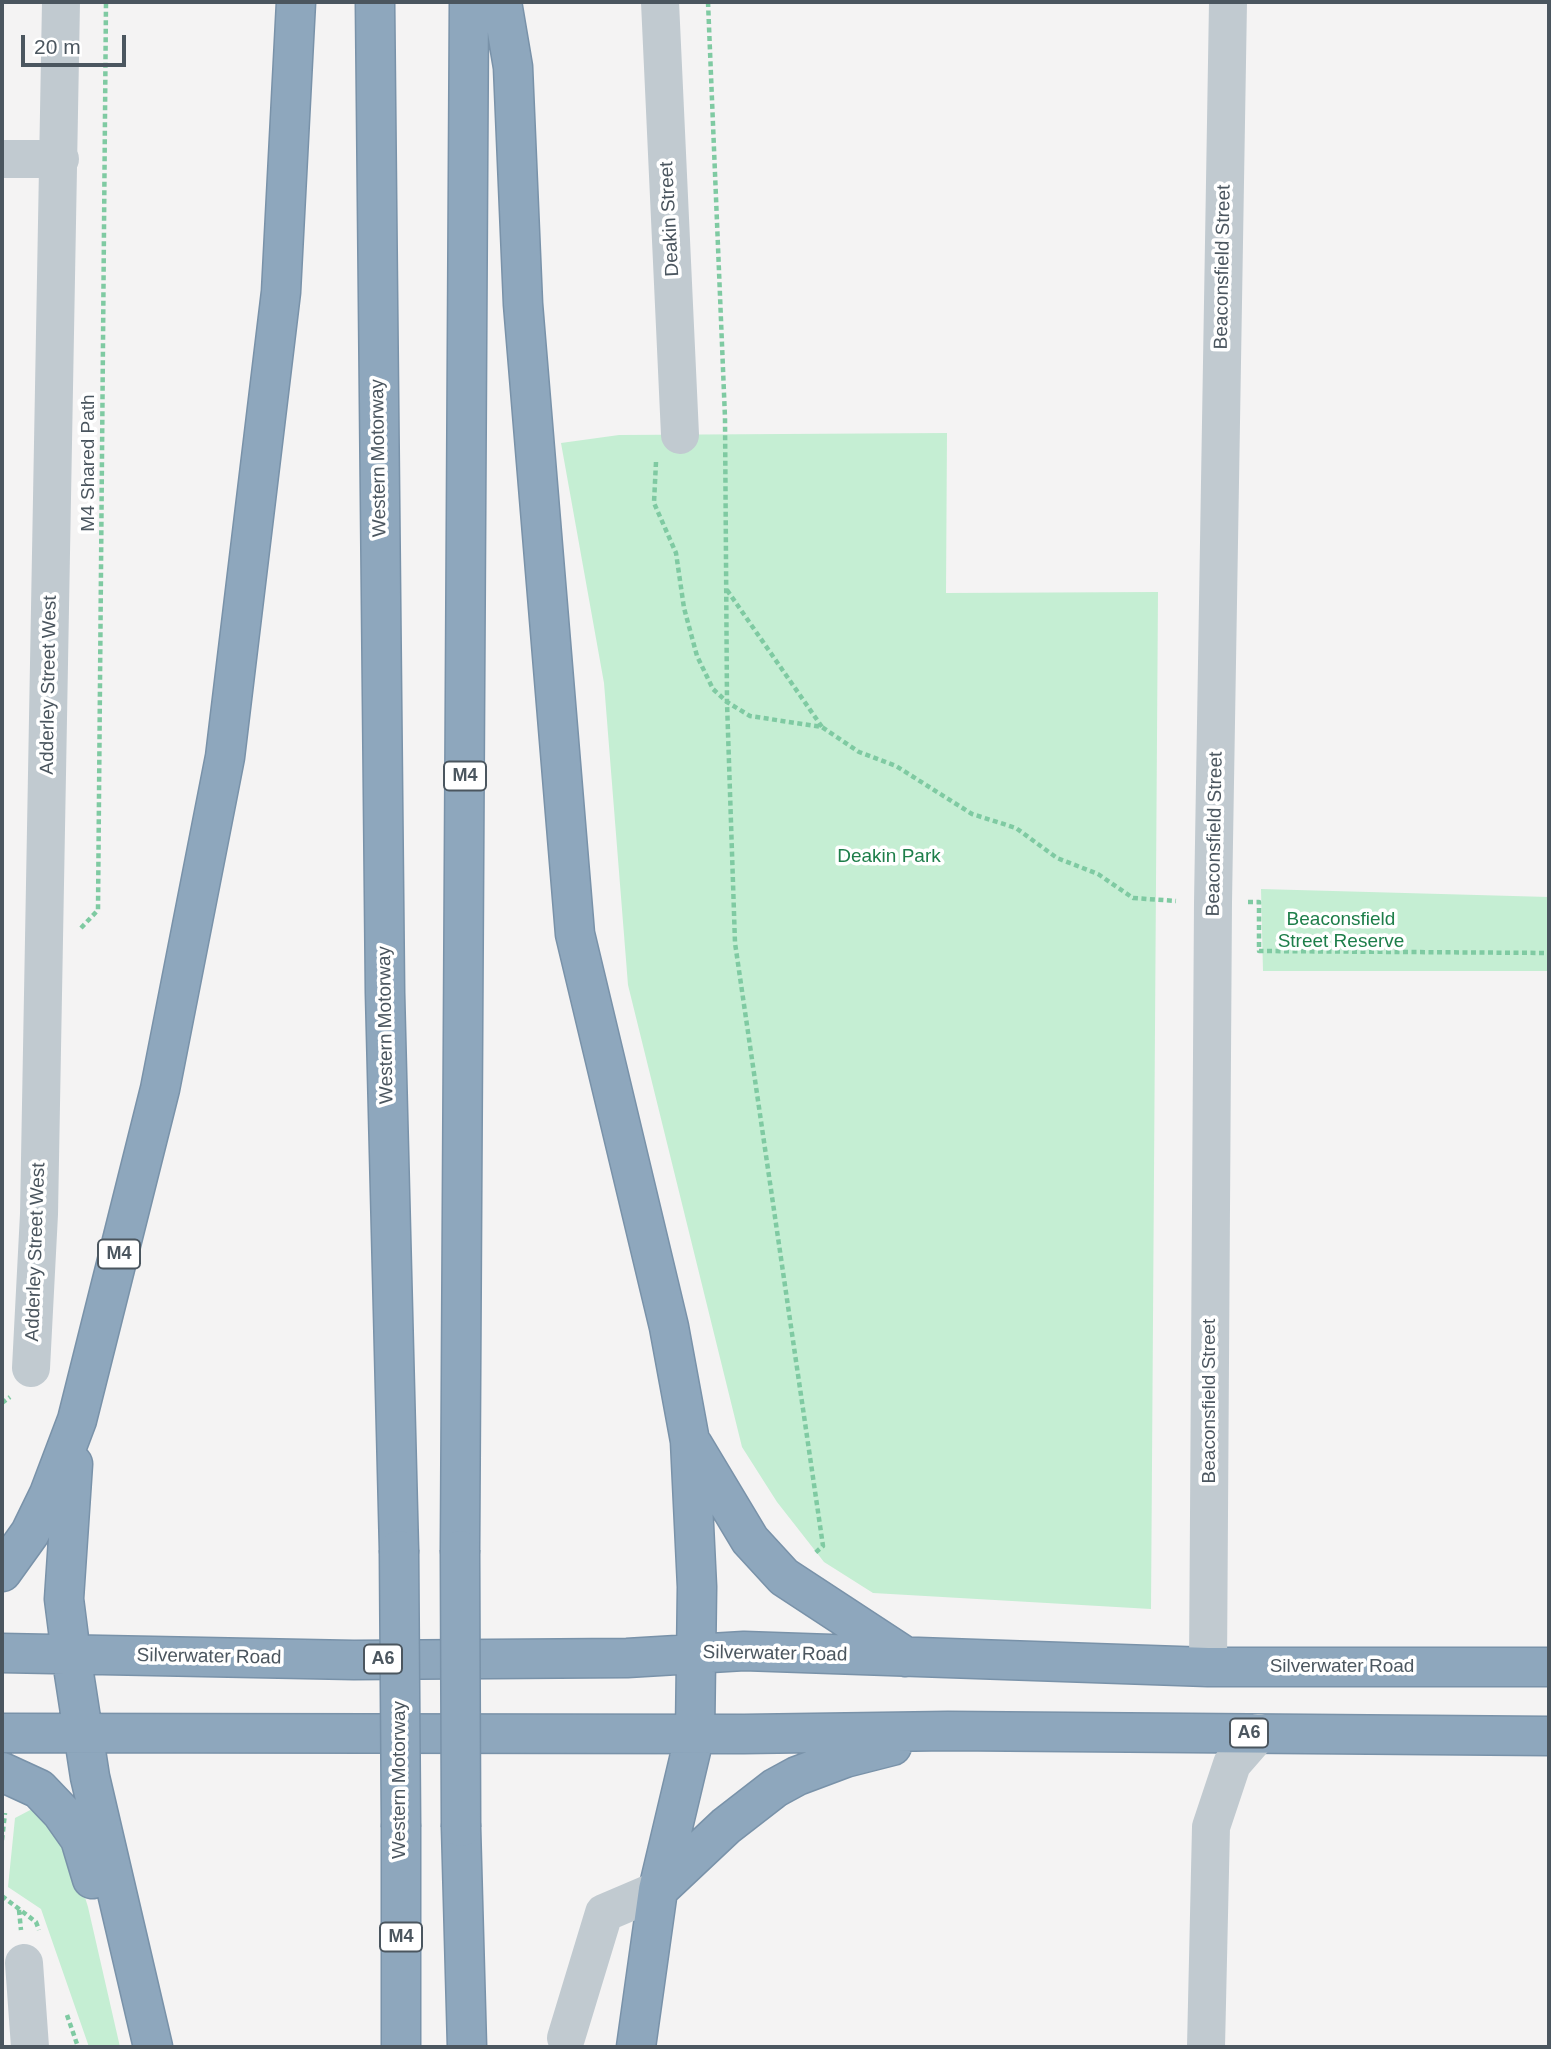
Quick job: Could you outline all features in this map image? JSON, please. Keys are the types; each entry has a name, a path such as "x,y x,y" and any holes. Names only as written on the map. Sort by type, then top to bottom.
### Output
{"highway":[{"name":"M4","path":"2,1572 30,1533 49,1494 77,1420 160,1088 225,757 281,292 296,2"},
{"name":"Western Motorway","path":"375,2 385,993 399,1549 401,2047"},
{"name":"M4","path":"467,2047 461,1827 460,1550 470,2"},
{"path":"502,2 513,68 523,304 575,934 669,1327 690,1441 697,1587 695,1734 658,1890 636,2047"},
{"name":"M4","path":"71,1654 64,1599 66,1538 77,1420"},
{"path":"690,1441 750,1540 785,1577 907,1658"},
{"name":"Silverwater Road","path":"2,1653 381,1660 627,1658 744,1651 1208,1667 1549,1667"},
{"path":"71,1654 92,1786 153,2047"},
{"path":"658,1890 757,1800 797,1776 845,1758 948,1731"},
{"name":"A6","path":"2,1733 695,1734 948,1731 1549,1736"},
{"path":"2,1772 39,1789 61,1812 80,1839 135,2047"}],"street":[{"name":"Adderley Street West","path":"32,1368 39,1214 61,2"},
{"name":"Deakin Street","path":"660,2 680,435"},
{"name":"Beaconsfield Street","path":"1208,1667 1213,902 1228,2"},
{"path":"2,159 60,159"},
{"path":"1206,2047 1211,1827 1232,1764 1259,1733"},
{"path":"566,2038 604,1913 658,1890"},
{"path":"24,1963 30,2047"}],"path":[{"name":"M4 Shared Path","path":"88,921 98,910 101,820 106,2"},
{"path":"708,2 725,418 727,702 735,943 823,1545 811,1556"},
{"path":"680,435 656,459 654,503 676,554 684,608 697,656 713,690 750,716 822,727"},
{"path":"726,589 822,727 859,752 896,766 972,814 1016,828 1056,858 1097,874 1133,898 1163,901"},
{"path":"1259,902 1259,951 1549,953"},
{"path":"2,1896 19,1910"}],"green space":[{"name":"Deakin Park","path":"947,433 946,593 1158,592 1151,1609 873,1593 824,1562 777,1502 742,1447 628,985 604,683 561,443 619,435"},
{"name":"Beaconsfield Street Reserve","path":"1261,889 1549,897 1549,971 1263,971"},
{"path":"34,1808 60,1837 75,1865 88,1907 120,2047 89,2047 41,1909 8,1887 15,1818"}]}
